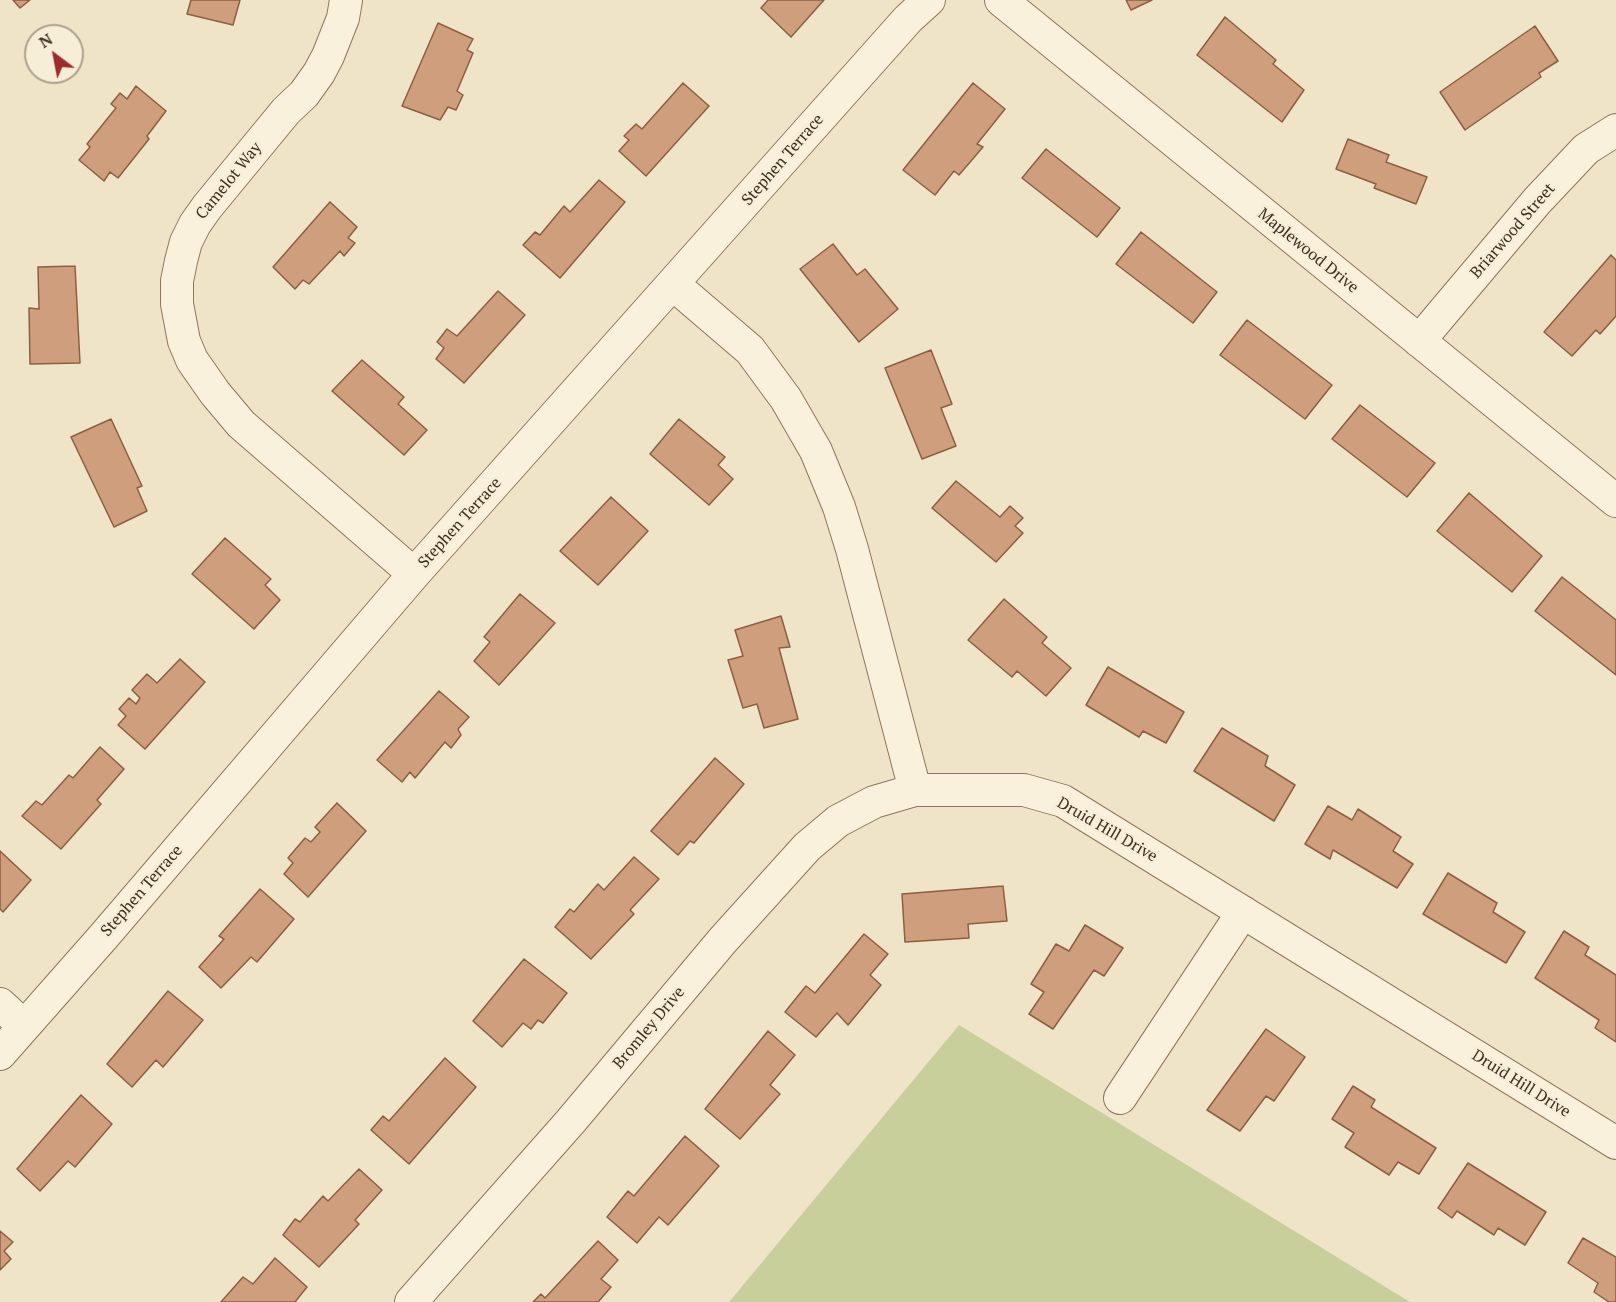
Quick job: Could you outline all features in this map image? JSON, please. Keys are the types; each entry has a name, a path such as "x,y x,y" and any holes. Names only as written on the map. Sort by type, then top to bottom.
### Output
{"street":[{"name":"Camelot Way","path":"346,0 343,18 319,73 304,94 286,111 214,198 195,224 180,261 177,304 184,341 192,360 214,393 241,423 414,574"},
{"name":"Stephen Terrace","path":"0,1054 414,574 908,19 929,0"},
{"name":"Maplewood Drive","path":"1001,0 1616,501"},
{"name":"Briarwood Street","path":"1419,341 1537,201 1586,149 1616,130"},
{"path":"673,284 750,350 786,399 816,451 839,507 852,549 915,790"},
{"name":"Druid Hill Drive","path":"915,790 1024,789 1063,801 1616,1143"},
{"name":"Bromley Drive","path":"411,1302 571,1121 723,940 807,847 838,821 874,802 915,790"},
{"path":"1120,1098 1243,912"},
{"path":"0,1004 24,1026"}],"green space":[{"path":"959,1025 1410,1302 729,1302"}],"building":[{"path":"13,0 30,0 20,8"},
{"path":"191,0 240,0 233,25 187,14"},
{"path":"768,0 824,0 791,37 761,8"},
{"path":"1126,0 1152,0 1131,10"},
{"path":"1225,17 1276,60 1273,64 1304,90 1282,122 1197,55"},
{"path":"438,23 473,39 467,50 473,53 457,91 463,95 456,110 448,107 440,120 402,106"},
{"path":"1535,26 1558,61 1539,73 1541,77 1465,130 1440,92"},
{"path":"683,83 709,106 646,176 619,151 629,140 624,136 636,124 642,129"},
{"path":"973,83 1005,109 977,144 983,147 959,175 954,171 935,195 903,170"},
{"path":"136,86 166,111 147,136 149,139 118,178 110,172 104,181 79,160 90,147 87,144 116,108 111,104 120,93 127,99"},
{"path":"1348,139 1389,155 1386,162 1427,177 1416,204 1374,188 1376,184 1336,169"},
{"path":"1046,149 1120,208 1097,237 1022,178"},
{"path":"599,180 625,202 560,278 523,245 535,232 540,235 564,206 570,212"},
{"path":"330,202 357,227 348,238 355,243 344,256 340,251 309,284 303,280 295,289 273,267"},
{"path":"1141,232 1217,292 1193,323 1116,264"},
{"path":"833,244 857,275 865,269 898,309 859,342 800,269"},
{"path":"1611,255 1616,260 1616,316 1600,334 1596,330 1572,356 1544,332"},
{"path":"75,266 80,363 30,364 29,308 39,309 38,267"},
{"path":"498,291 525,315 464,383 436,359 444,348 437,342 447,329 457,336"},
{"path":"1247,320 1332,385 1305,419 1220,355"},
{"path":"931,350 952,404 941,408 956,446 922,459 885,368"},
{"path":"362,360 404,397 398,404 427,430 404,455 332,391"},
{"path":"1360,405 1435,463 1407,497 1332,439"},
{"path":"111,419 142,486 137,488 147,511 114,527 71,437"},
{"path":"679,419 725,457 718,465 733,479 709,505 650,454"},
{"path":"956,481 1000,517 1010,506 1023,518 1015,526 1023,533 996,562 932,508"},
{"path":"1469,493 1542,556 1512,592 1437,531"},
{"path":"611,497 648,531 598,585 560,551"},
{"path":"225,538 271,579 265,585 280,600 254,629 192,574"},
{"path":"1562,577 1616,620 1616,675 1535,611"},
{"path":"520,594 555,623 499,685 474,661 490,642 484,637"},
{"path":"1004,599 1047,637 1042,643 1071,668 1046,696 1017,671 1012,677 968,640"},
{"path":"781,616 790,647 779,648 798,719 764,728 757,704 743,708 728,660 743,656 735,630"},
{"path":"180,659 205,682 145,749 118,725 126,716 119,709 129,698 136,704 140,698 132,690 147,674 157,683"},
{"path":"1108,667 1184,712 1166,743 1143,731 1139,737 1086,705"},
{"path":"439,691 469,717 458,729 461,735 451,748 445,742 415,778 410,772 402,782 377,760"},
{"path":"1222,728 1268,756 1265,766 1295,785 1274,821 1194,771"},
{"path":"100,747 124,769 97,800 101,804 61,849 22,816 36,801 42,805 69,775 73,778"},
{"path":"715,758 744,784 694,843 690,841 678,855 651,831"},
{"path":"337,803 366,831 308,897 284,874 293,863 288,858 305,838 311,842 320,832 315,827"},
{"path":"1328,806 1352,820 1358,809 1401,837 1393,851 1413,864 1397,888 1333,850 1330,859 1305,844"},
{"path":"0,851 31,880 3,912 0,909"},
{"path":"634,857 659,879 630,910 634,914 591,959 555,927 570,909 574,912 598,884 604,890"},
{"path":"1448,873 1497,903 1493,912 1525,932 1506,963 1423,914"},
{"path":"1003,886 1007,921 968,924 969,938 905,942 902,894"},
{"path":"260,889 294,919 257,962 251,957 221,988 199,967 224,939 219,936"},
{"path":"1085,925 1123,948 1104,976 1094,970 1053,1029 1029,1014 1044,992 1031,984 1056,944 1069,951"},
{"path":"1564,931 1589,947 1585,955 1616,975 1616,1042 1595,1028 1599,1020 1535,978"},
{"path":"864,934 888,954 870,975 881,985 848,1025 837,1013 816,1037 785,1012 806,986 815,993"},
{"path":"524,959 567,993 543,1023 538,1020 531,1029 523,1023 502,1047 473,1021"},
{"path":"168,991 203,1020 163,1067 156,1060 132,1087 107,1064"},
{"path":"1266,1029 1305,1057 1274,1101 1266,1096 1240,1131 1207,1110"},
{"path":"768,1031 795,1055 770,1085 780,1094 740,1139 705,1109"},
{"path":"445,1058 476,1087 409,1164 371,1130 383,1116 389,1121"},
{"path":"1353,1086 1375,1100 1371,1107 1436,1148 1419,1174 1398,1162 1389,1175 1345,1147 1354,1133 1332,1119"},
{"path":"81,1095 112,1124 75,1167 68,1161 40,1191 17,1169"},
{"path":"685,1136 719,1166 668,1225 659,1217 637,1243 607,1217 628,1191 634,1196"},
{"path":"1468,1163 1546,1212 1525,1245 1498,1228 1494,1235 1457,1211 1452,1218 1438,1208"},
{"path":"359,1169 382,1190 355,1220 359,1224 319,1267 283,1235 295,1219 300,1222 323,1196 328,1201"},
{"path":"0,1231 13,1242 4,1251 11,1259 0,1270"},
{"path":"1583,1238 1616,1257 1616,1302 1609,1302 1594,1292 1598,1283 1568,1263"},
{"path":"598,1241 618,1260 601,1279 611,1287 598,1302 533,1302 541,1294 545,1298"},
{"path":"275,1258 307,1287 295,1302 221,1302 243,1277 253,1284"}]}
